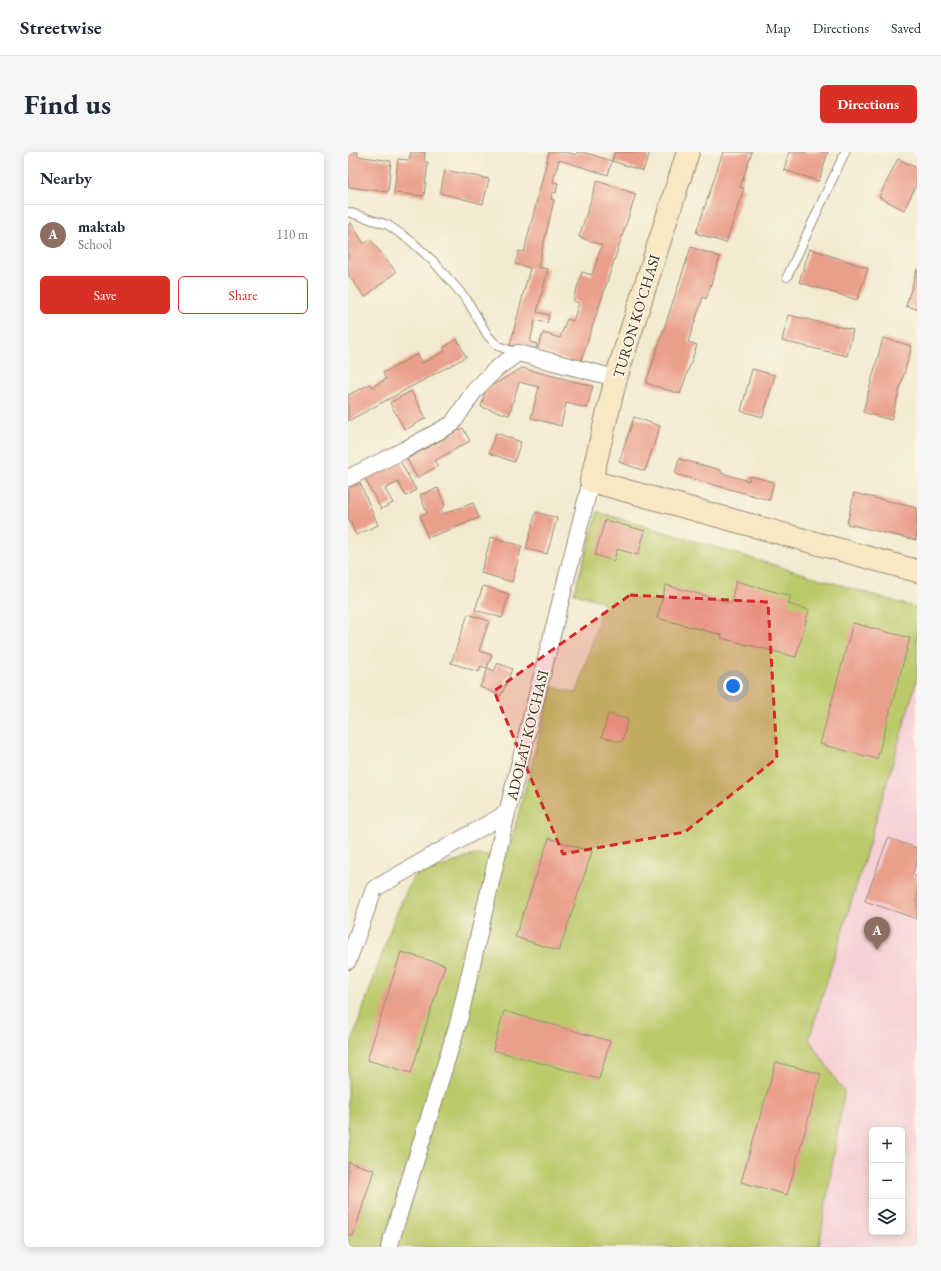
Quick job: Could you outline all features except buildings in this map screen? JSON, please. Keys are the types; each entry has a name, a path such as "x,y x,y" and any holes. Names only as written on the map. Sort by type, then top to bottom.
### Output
{"street":[{"name":"TURON KO'CHASI","path":"591,481 616,378 688,152"},
{"path":"348,478 452,424 475,390 496,369 518,353 616,378"},
{"path":"591,481 917,571"},
{"name":"ADOLAT KO'CHASI","path":"348,961 374,889 507,812 591,481"},
{"path":"389,1247 459,1020 507,812"}],"lane":[{"path":"787,277 845,152"},
{"path":"348,212 388,225 411,241 433,261 467,300 488,336 498,346 518,353"}],"highlighted area":[{"path":"630,595 768,602 777,758 685,832 563,854 494,691"}],"shaded area":[{"path":"917,679 917,1247 819,1247 844,1092 809,1039 864,861"}],"green space":[{"path":"598,512 917,608 917,679 864,861 809,1039 844,1092 819,1247 348,1247 348,1053 394,919 413,877 474,855 507,857 552,687 577,693 604,602 574,593"}],"place":[{"name":"maktab","path":"877,950"}]}
